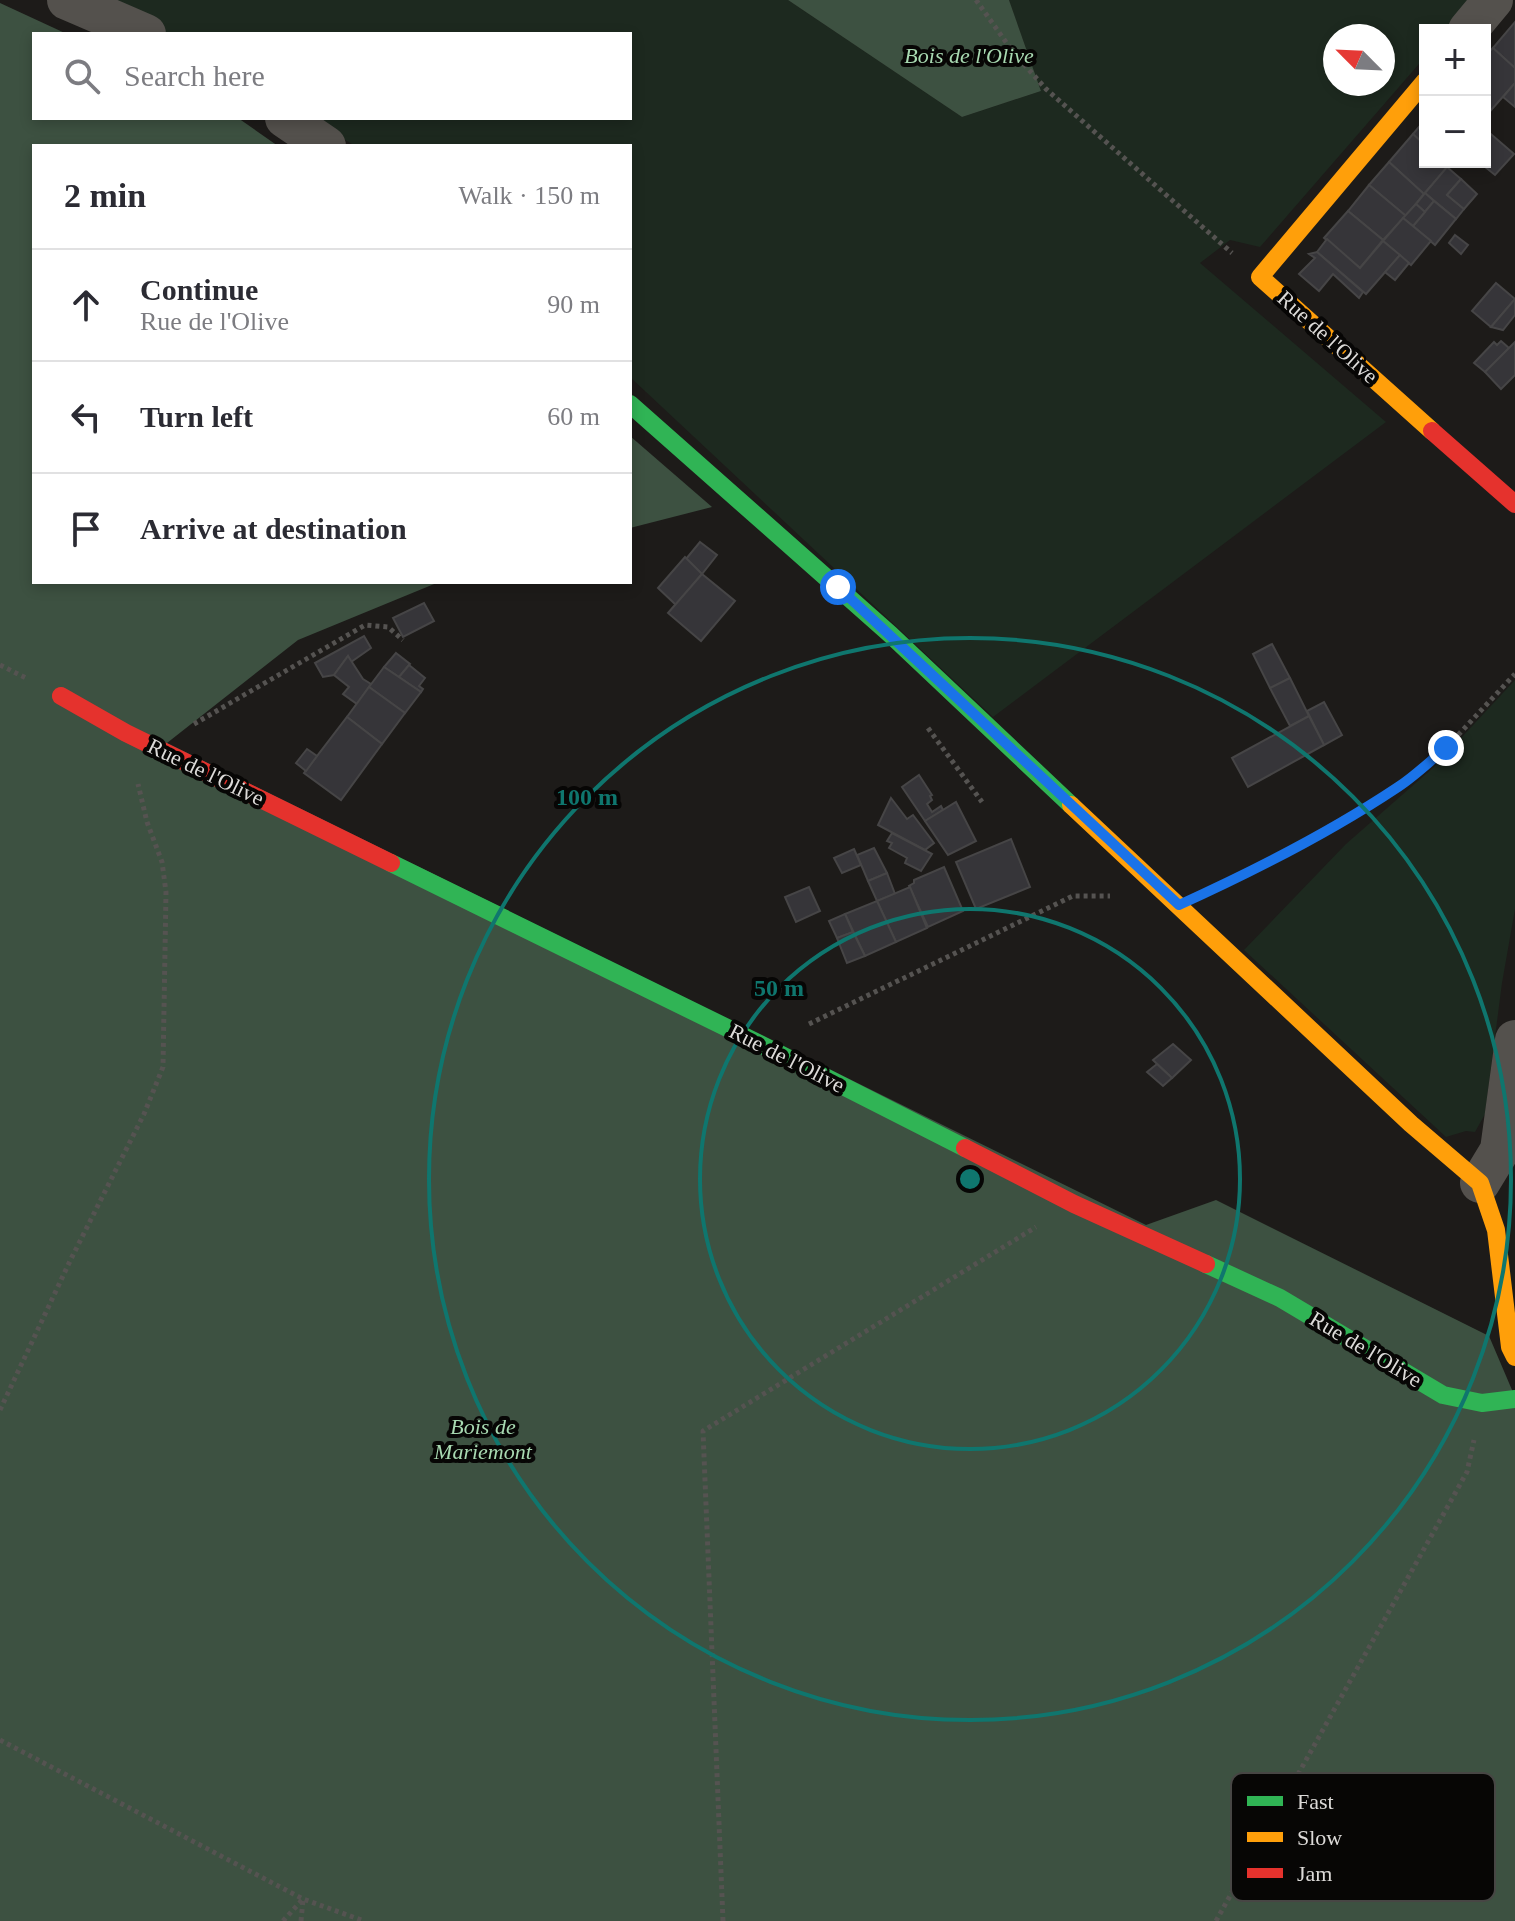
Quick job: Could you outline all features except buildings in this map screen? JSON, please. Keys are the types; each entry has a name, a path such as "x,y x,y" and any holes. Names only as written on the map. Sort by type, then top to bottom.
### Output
{"street":[{"path":"67,0 141,32"},
{"path":"1473,24 1493,0"},
{"name":"Rue de l'Olive","path":"1419,88 1260,277 1515,504"},
{"path":"288,120 323,144"},
{"path":"632,406 872,618 1411,1124 1480,1183 1496,1230 1510,1347 1515,1357"},
{"name":"Rue de l'Olive","path":"61,696 126,733 766,1047 1074,1204 1280,1298 1443,1395 1482,1403 1515,1399"},
{"path":"1480,1183 1500,1150 1515,1040"}],"path":[{"path":"976,0 1013,52 1046,89 1260,277"},
{"path":"155,746 365,625 388,627 403,640"},
{"path":"1179,905 1251,872 1400,786 1446,748 1515,674"},
{"path":"0,1410 144,1114 163,1067 166,892 162,862 147,822 126,733"},
{"path":"766,1047 1073,896 1115,897"},
{"path":"723,1921 703,1431 1074,1204"},
{"path":"1299,1773 1467,1472 1482,1403"},
{"path":"0,1740 303,1899 364,1921"},
{"path":"1216,1921 1231,1894"},
{"path":"283,1921 303,1899"},
{"path":"301,1921 303,1899"}],"green space":[{"path":"89,0 788,0 962,117 1041,91 1009,0 1473,0 1453,24 1419,24 1419,64 1395,92 1395,24 1323,24 1323,96 1391,96 1260,247 1230,240 1200,263 1386,422 993,717 632,379 632,144 352,144 313,120 632,120 632,32 157,32"},
{"name":"Bois de l'Olive","path":"788,0 1009,0 1041,91 962,117"},
{"name":"Bois de Mariemont","path":"0,3 63,32 32,32 32,120 241,120 275,144 32,144 32,584 434,584 298,640 167,743 1146,1225 1216,1200 1489,1336 1515,1397 1515,1921 0,1921"},
{"path":"632,438 712,507 632,527"},
{"path":"1515,680 1515,909 1485,1114 1475,1132 1466,1131 1446,1137 1244,950 1346,844 1434,767"}],"traffic: fast":[{"path":"632,406 891,635 1071,805"},
{"path":"391,863 965,1148"},
{"path":"1206,1264 1280,1298 1443,1395 1482,1403 1515,1399"}],"traffic: slow":[{"path":"1419,88 1260,277 1432,431"},
{"path":"1071,805 1411,1124 1480,1183 1496,1230 1510,1347 1515,1357"}],"traffic: jam":[{"path":"1432,431 1515,504"},
{"path":"61,696 126,733 391,863"},
{"path":"965,1148 1074,1204 1206,1264"}],"route":[{"path":"838,587 1179,905 1251,872 1320,834 1400,786 1446,748"}]}
